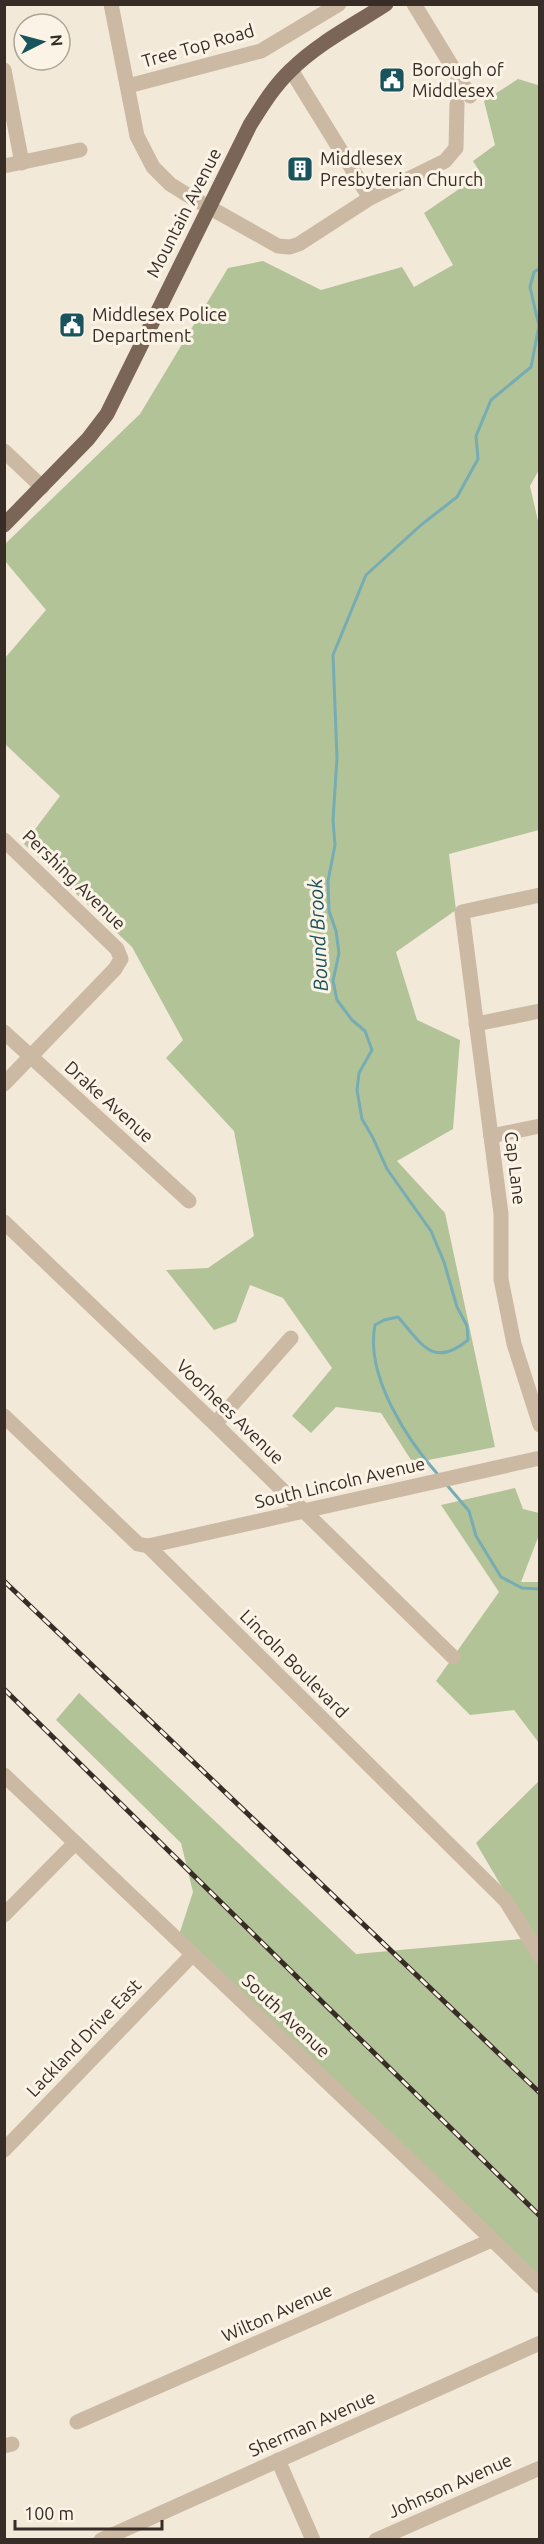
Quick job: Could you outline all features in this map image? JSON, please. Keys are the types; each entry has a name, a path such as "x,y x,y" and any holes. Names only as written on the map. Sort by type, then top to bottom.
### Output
{"main road":[{"name":"Mountain Avenue","path":"4,525 88,439 107,414 250,125 268,96 314,49 386,4"}],"street":[{"path":"111,4 137,136 147,158 170,184 278,246 290,247 304,241 370,198 445,161 456,148 464,100 414,4"},
{"name":"Tree Top Road","path":"128,86 261,51 339,4"},
{"path":"4,70 22,163"},
{"path":"291,70 370,198"},
{"path":"4,166 80,150"},
{"path":"4,451 42,487"},
{"name":"Pershing Avenue","path":"4,840 117,949 121,959 116,969 31,1057"},
{"name":"Cap Lane","path":"540,896 462,912 501,1214 501,1279 514,1344 540,1425"},
{"path":"476,1024 540,1011"},
{"name":"Drake Avenue","path":"4,1032 189,1201"},
{"path":"4,1084 31,1057"},
{"path":"491,1136 540,1126"},
{"name":"Voorhees Avenue","path":"4,1222 453,1657"},
{"path":"215,1424 291,1338"},
{"name":"Lincoln Boulevard","path":"4,1416 138,1544 148,1546 506,1901 540,1956"},
{"name":"South Lincoln Avenue","path":"148,1546 540,1458"},
{"name":"South Avenue","path":"4,1776 540,2286"},
{"path":"4,1916 75,1843"},
{"name":"Lackland Drive East","path":"4,2150 193,1954"},
{"name":"Wilton Avenue","path":"77,2422 492,2240"},
{"name":"Sherman Avenue","path":"101,2540 540,2343"},
{"path":"278,2460 313,2540"},
{"name":"Johnson Avenue","path":"376,2540 540,2468"}],"green space":[{"path":"518,79 538,85 540,102 540,468 530,486 540,530 539,830 449,854 456,910 396,952 417,1020 460,1040 453,1129 397,1161 445,1213 495,1447 413,1463 381,1413 336,1407 311,1433 292,1416 332,1368 283,1298 250,1285 236,1322 214,1330 166,1270 208,1268 254,1236 234,1131 166,1058 183,1040 132,947 24,844 60,796 5,744 5,658 46,610 5,561 5,544 140,414 228,268 263,261 321,290 402,267 414,287 453,265 424,213 481,174 473,161 495,145 484,101"},
{"path":"515,1488 523,1509 539,1513 539,1535 521,1582 539,1582 539,1743 514,1710 470,1715 436,1681 499,1592 441,1505"},
{"path":"79,1693 356,1954 532,1938 476,1843 539,1781 539,2289 177,1941 193,1892 181,1843 56,1720"}],"waterway":[{"name":"Bound Brook","path":"440,1477 402,1426 382,1386 376,1365 375,1325 384,1320 398,1317 421,1344 437,1353 456,1348 468,1340 467,1326 457,1307 444,1262 431,1231 387,1169 362,1119 357,1090 359,1073 372,1050 365,1031 352,1020 337,1000 333,981 339,953 336,931 329,911 328,881 335,845 333,820 337,758 333,655 366,575 421,525 457,497 478,459 476,436 491,400 531,367 539,326 530,287 534,272 540,268"},
{"name":"Bound Brook","path":"446,1484 469,1511 476,1536 501,1577 522,1588 540,1589"}],"railway":[{"path":"4,1581 540,2093"},
{"path":"4,1689 540,2216"}],"place":[{"name":"Borough of Middlesex","path":"392,80"},
{"name":"Middlesex Presbyterian Church","path":"300,169"},
{"name":"Middlesex Police Department","path":"72,325"}]}
